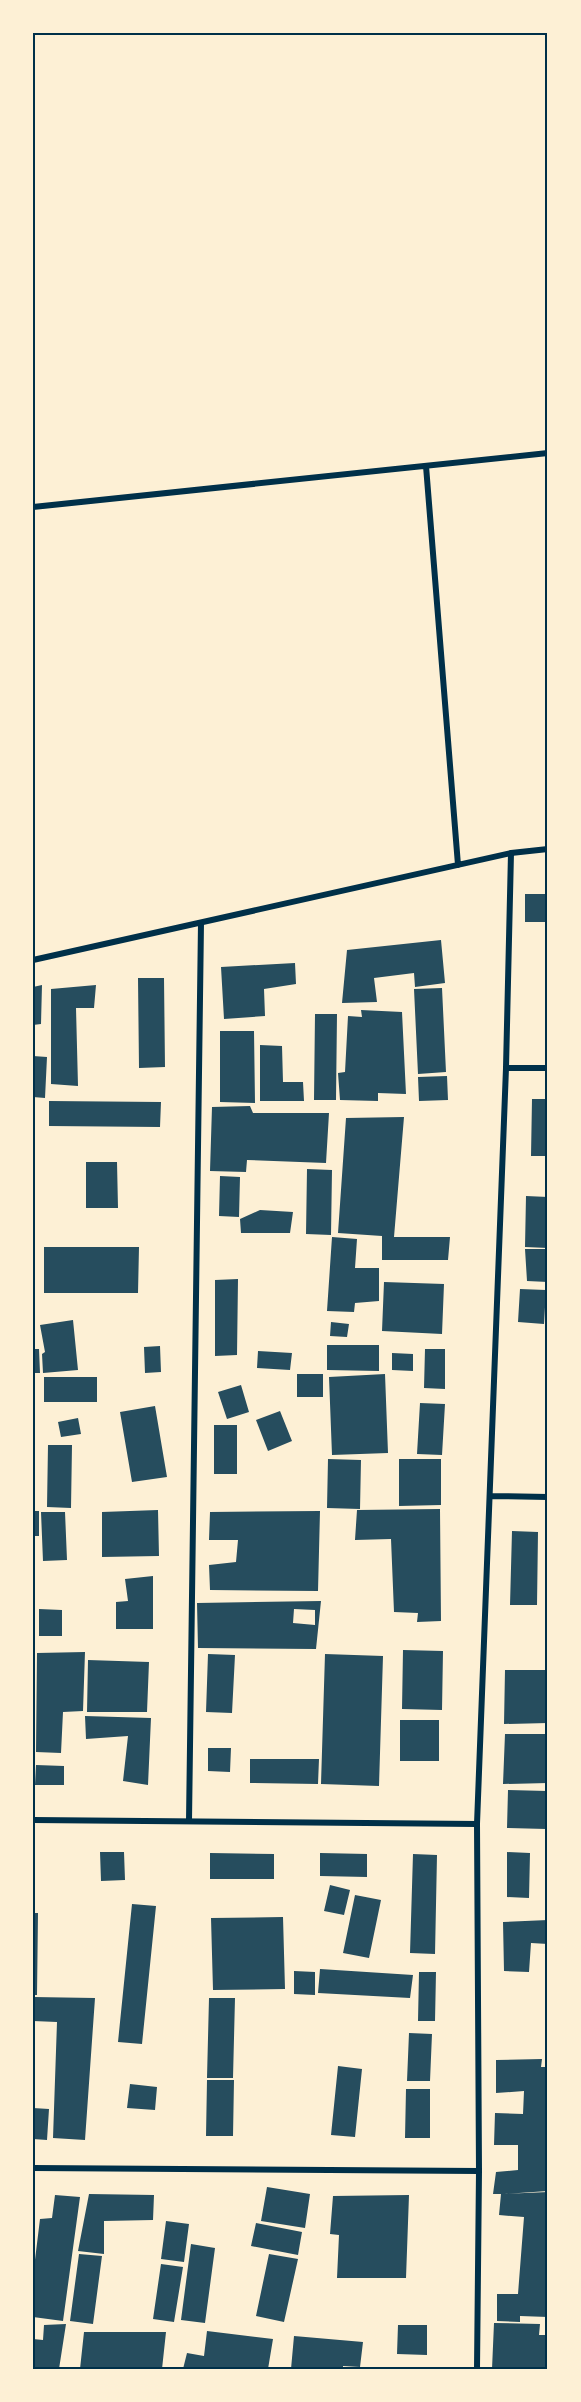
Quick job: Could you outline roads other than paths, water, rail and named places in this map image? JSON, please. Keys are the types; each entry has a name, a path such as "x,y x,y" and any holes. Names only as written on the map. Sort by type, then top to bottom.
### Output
{"street":[{"path":"33,507 548,453"},
{"path":"426,466 458,865"},
{"path":"33,960 511,853 548,849"},
{"path":"477,2369 479,2171 477,1824 506,1068 511,853"},
{"path":"189,1821 201,923"},
{"path":"506,1068 548,1068"},
{"path":"489,1496 548,1497"},
{"path":"33,1820 477,1824"},
{"path":"33,2169 479,2171"}]}
